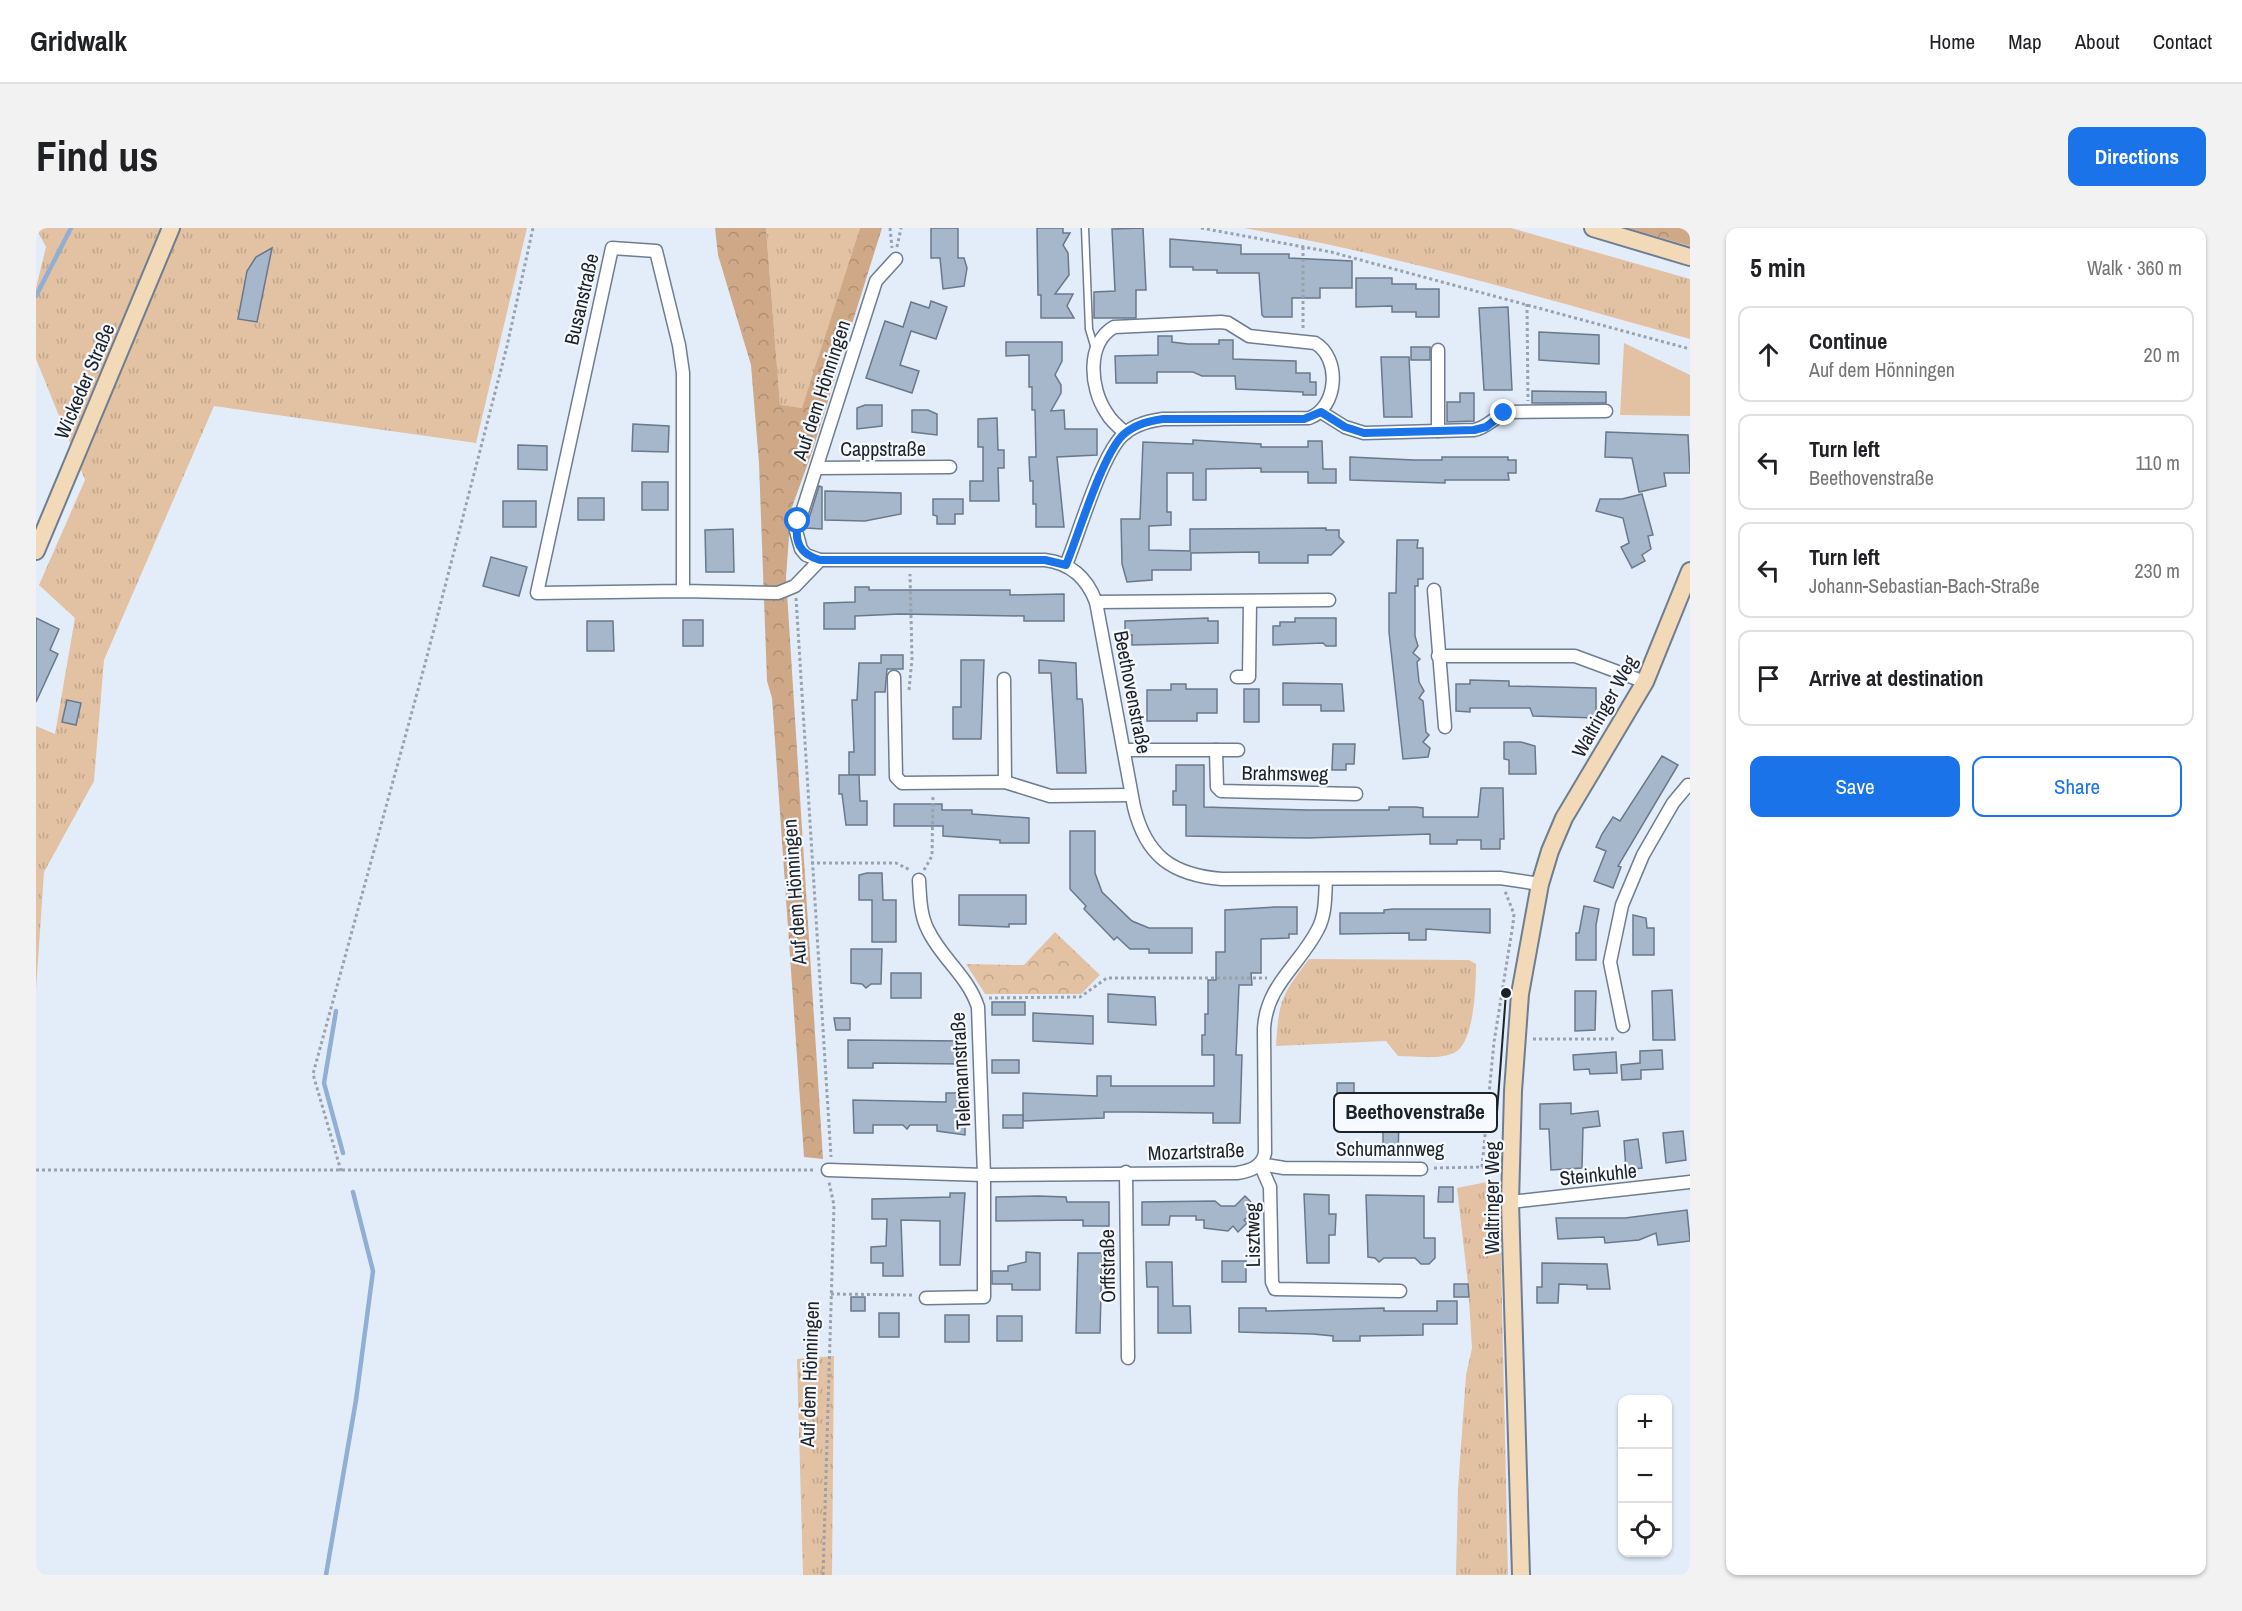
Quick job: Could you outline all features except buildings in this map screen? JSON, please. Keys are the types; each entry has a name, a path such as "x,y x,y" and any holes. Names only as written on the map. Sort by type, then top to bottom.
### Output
{"street":[{"name":"Wickeder Straße","path":"36,551 171,228"},
{"path":"1593,228 1690,257"},
{"name":"Busanstraße","path":"683,591 683,374 679,345 656,251 612,248 537,593 683,591 778,594 795,586"},
{"name":"Auf dem Hönningen","path":"820,560 801,549 796,531 801,510 817,468 876,281 896,259"},
{"path":"795,586 820,560 1045,560 1066,565 1110,453 1126,433 1152,420 1304,419 1321,412 1330,398 1331,367 1323,349 1315,343 1249,336 1228,323 1123,325 1102,335 1096,350 1094,376 1102,405 1113,422 1126,433"},
{"path":"1438,350 1438,431"},
{"path":"1321,412 1358,432 1481,429 1504,413 1606,411"},
{"name":"Cappstraße","path":"817,468 950,467"},
{"name":"Beethovenstraße","path":"1066,565 1085,581 1096,602 1131,795 1141,831 1150,847 1167,862 1186,873 1222,879 1500,878 1540,884"},
{"name":"Waltringer Weg","path":"1521,1575 1511,1196 1516,1039 1520,994 1540,884 1564,818 1645,682 1690,571"},
{"path":"1434,590 1444,728"},
{"path":"1096,602 1329,600"},
{"path":"1237,677 1249,677 1250,602"},
{"path":"1438,656 1575,656 1645,682"},
{"path":"894,677 896,777 902,783 1005,782 1050,796 1131,795"},
{"path":"1004,679 1005,782"},
{"name":"Brahmsweg","path":"1124,750 1238,750"},
{"name":"Brahmsweg","path":"1216,750 1217,787 1221,791 1356,794"},
{"path":"1623,1026 1610,962 1622,905 1643,855 1673,803 1689,785"},
{"name":"Mozartstraße","path":"828,1170 984,1175 1248,1172 1260,1164 1265,1145 1264,1020 1269,1001 1281,978 1319,929 1325,910 1326,879"},
{"name":"Telemannstraße","path":"919,880 924,920 928,931 969,985 975,998 980,1023 984,1175 984,1297 926,1298"},
{"name":"Schumannweg","path":"1260,1164 1284,1168 1420,1169"},
{"name":"Lisztweg","path":"1260,1164 1270,1187 1272,1282 1275,1289 1400,1291"},
{"name":"Orffstraße","path":"1126,1172 1128,1358"},
{"name":"Steinkuhle","path":"1511,1196 1690,1182"}],"lane":[{"path":"1085,228 1089,329 1096,350"}],"path":[{"path":"341,1171 313,1074 428,652 507,346 533,228"},
{"path":"890,228 889,241 896,259"},
{"path":"896,259 901,228"},
{"path":"1202,228 1303,247 1527,304 1690,349"},
{"path":"1303,247 1303,340"},
{"path":"1527,304 1528,411"},
{"path":"895,712 907,705 912,670 910,560"},
{"name":"Auf dem Hönningen","path":"795,586 811,863 832,1144 828,1170 834,1205 823,1575"},
{"path":"811,863 896,863 910,870 919,880 932,856 932,783"},
{"path":"1500,878 1514,918 1494,1042 1482,1167 1492,1169 1511,1196"},
{"path":"975,998 1080,997 1107,978 1281,978"},
{"path":"1516,1039 1612,1039 1623,1026"},
{"name":"Schumannweg","path":"1420,1169 1482,1167"},
{"path":"36,1170 828,1170"},
{"path":"831,1294 907,1294 926,1298"}],"green space":[{"path":"36,228 527,228 476,443 214,406 104,660 94,781 44,872 36,990 36,726 55,734 75,618 39,585 85,480 36,359 36,288 46,247"},
{"path":"715,228 766,228 780,405 802,408 860,228 882,228 812,452 791,510 786,577 823,1159 804,1157 772,698 767,681 759,463 751,365 718,255"},
{"path":"766,228 860,228 803,408 780,406"},
{"path":"1244,228 1511,228 1690,279 1690,339 1412,264"},
{"path":"1627,228 1690,228 1690,246"},
{"path":"1624,343 1690,375 1690,416 1620,415"},
{"path":"1055,932 1100,975 1081,994 985,994 966,964 1024,965"},
{"path":"1309,959 1469,960 1476,964 1476,985 1473,1012 1466,1038 1454,1053 1434,1057 1398,1056 1386,1041 1276,1046 1278,1018 1283,999"},
{"path":"1487,1182 1500,1215 1508,1575 1456,1575 1458,1489 1466,1375 1472,1348 1468,1284 1457,1188"},
{"path":"834,1356 832,1575 803,1575 797,1359"}],"waterway":[{"path":"36,296 71,228"},
{"path":"336,1011 324,1083 343,1153"},
{"path":"326,1575 356,1400 373,1271 353,1192"}],"place":[{"name":"Beethovenstraße","path":"1506,993"}],"route":[{"path":"798,521 796,531 798,544 806,555 820,560 1045,560 1066,565 1110,453 1121,437 1144,422 1163,419 1304,419 1321,412 1351,430 1364,433 1474,430 1486,427 1504,413"}]}
